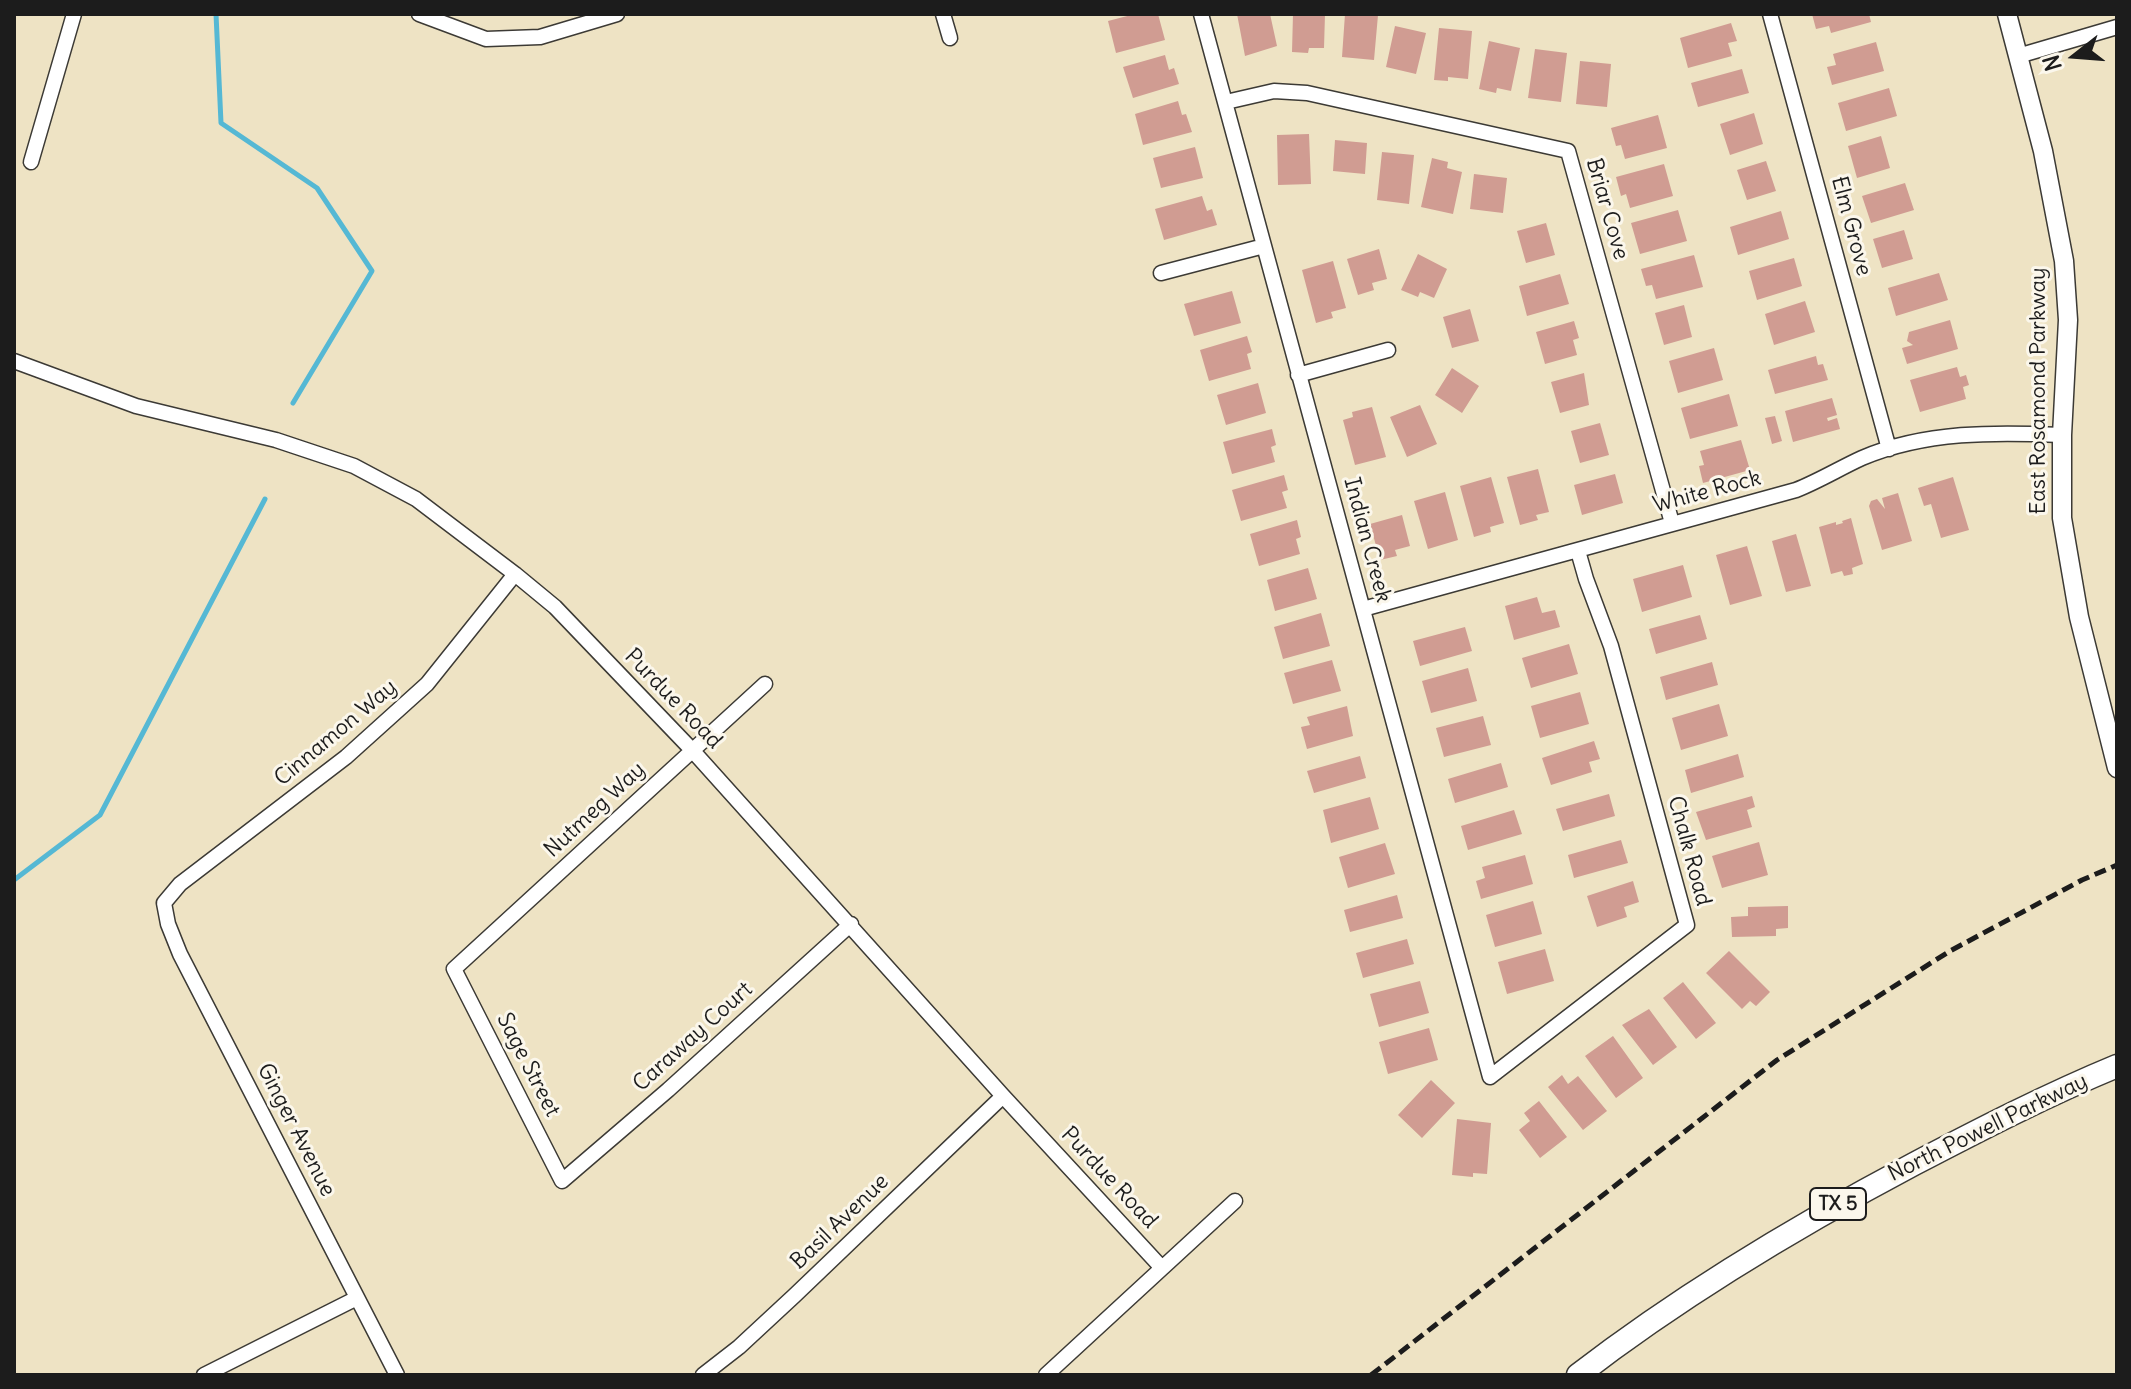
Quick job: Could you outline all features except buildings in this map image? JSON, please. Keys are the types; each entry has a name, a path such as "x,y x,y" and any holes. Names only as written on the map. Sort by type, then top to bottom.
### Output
{"main road":[{"name":"North Powell Parkway","path":"1578,1375 1629,1336 1815,1216 2053,1093 2117,1066"}],"street":[{"path":"31,162 74,14"},
{"path":"419,14 486,39 540,37 617,14"},
{"path":"943,14 950,38"},
{"name":"Indian Creek","path":"1201,14 1490,1077"},
{"name":"Elm Grove","path":"1770,14 1889,449"},
{"name":"East Rosamond Parkway","path":"2007,14 2054,199 2064,261 2068,320 2062,435 2062,518 2069,568 2117,768"},
{"path":"2018,56 2117,27"},
{"name":"Briar Cove","path":"1226,102 1274,91 1307,93 1568,151 1672,523"},
{"path":"1161,273 1264,246"},
{"path":"1298,375 1388,350"},
{"name":"Purdue Road","path":"14,361 136,406 276,440 354,466 416,499 515,574 555,607 692,750 1162,1268"},
{"name":"White Rock","path":"1363,609 1796,490 1889,449 1977,433 2062,435"},
{"name":"Chalk Road","path":"1490,1077 1687,925 1611,646 1578,551"},
{"name":"Cinnamon Way","path":"164,903 180,884 346,757 427,684 515,574"},
{"name":"Nutmeg Way","path":"454,969 765,684"},
{"name":"Ginger Avenue","path":"164,903 168,924 180,954 397,1375"},
{"name":"Caraway Court","path":"562,1181 668,1090 851,924"},
{"name":"Sage Street","path":"454,969 562,1181"},
{"name":"Basil Avenue","path":"703,1375 739,1347 794,1296 1003,1096"},
{"path":"1046,1375 1235,1201"},
{"path":"204,1375 357,1298"}],"waterway":[{"path":"216,14 221,123 317,188 372,271 293,403"},
{"path":"14,880 100,815 265,499"}],"railway":[{"path":"1371,1375 1777,1060 1950,951 2082,880 2117,865"}]}
